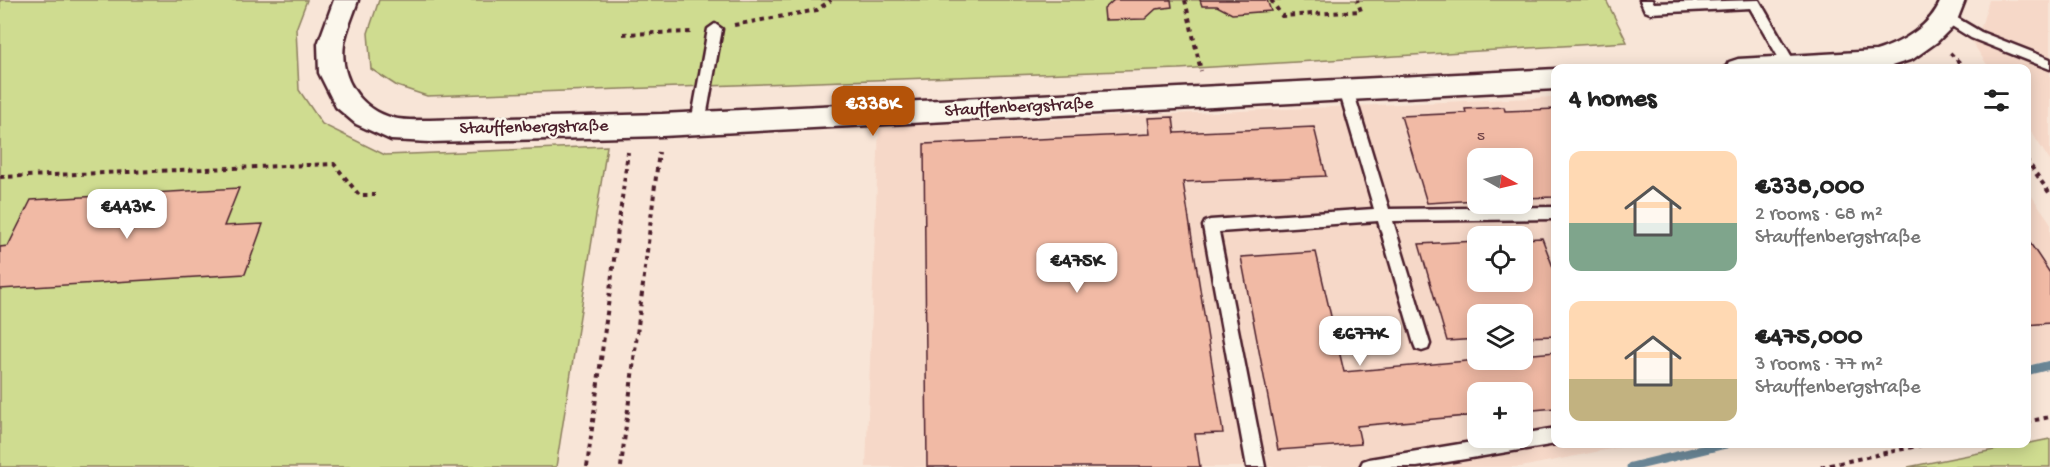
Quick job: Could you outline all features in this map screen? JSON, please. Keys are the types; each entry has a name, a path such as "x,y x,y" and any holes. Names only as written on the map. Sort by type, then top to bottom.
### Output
{"street":[{"name":"Stauffenbergstraße","path":"346,0 331,44 332,73 345,100 365,117 391,129 430,131 662,125 1551,79"},
{"path":"1824,64 1876,61 1904,52 1928,35 1950,9"}],"lane":[{"path":"1646,0 1650,8 1753,1 1789,64"},
{"path":"1950,9 1976,35 2050,64"},
{"path":"698,123 715,29"},
{"path":"1346,90 1422,344"},
{"path":"1256,467 1210,226 1383,215 1551,215"},
{"path":"1369,467 1551,437"}],"path":[{"path":"1185,0 1207,98"},
{"path":"1271,0 1282,16 1361,11 1357,0"},
{"path":"621,467 662,125"},
{"path":"587,467 632,126"},
{"path":"0,177 334,164 359,195 375,195"},
{"path":"2031,166 2050,194"},
{"path":"2031,421 2050,417"},
{"path":"1821,467 1908,448"}],"shaded area":[{"path":"1989,0 2050,0 2050,161 2031,131 2031,64 1987,64 1972,42 1981,27"},
{"path":"1551,97 1551,448 1615,448 1521,467 866,467 879,127"},
{"path":"2031,195 2050,222 2050,360 2031,364"}],"green space":[{"path":"0,0 307,0 296,29 299,90 322,124 385,155 607,146 556,467 0,467"},
{"path":"379,0 1606,0 1627,42 1179,69 427,96 397,86 371,69 368,33"},
{"path":"2050,439 2050,467 1908,467 2004,448 2031,448 2031,443"}],"building":[{"path":"1114,0 1171,0 1172,7 1156,9 1145,19 1105,20 1104,9"},
{"path":"1200,0 1267,0 1271,11 1232,14 1217,6 1202,6"},
{"path":"1504,107 1505,111 1551,109 1551,197 1533,198 1533,148 1467,148 1467,201 1427,203 1401,116 1466,113 1465,109"},
{"path":"1173,117 1175,133 1314,127 1326,176 1183,182 1223,433 1195,434 1200,467 927,467 924,144 1150,134 1148,118"},
{"path":"239,188 224,226 263,224 245,274 0,289 0,247 8,246 31,200"},
{"path":"1533,238 1542,238 1551,262 1551,336 1533,337 1533,304 1467,304 1467,340 1447,341 1419,244 1467,242 1467,292 1533,292"},
{"path":"2031,244 2050,273 2050,323 2031,325"},
{"path":"1316,252 1344,372 1467,361 1467,370 1533,370 1533,354 1551,352 1551,408 1533,410 1533,382 1467,382 1467,416 1357,426 1361,444 1278,450 1241,257"}],"waterway":[{"path":"2031,370 2050,365"},
{"path":"1631,467 1709,448"}]}
